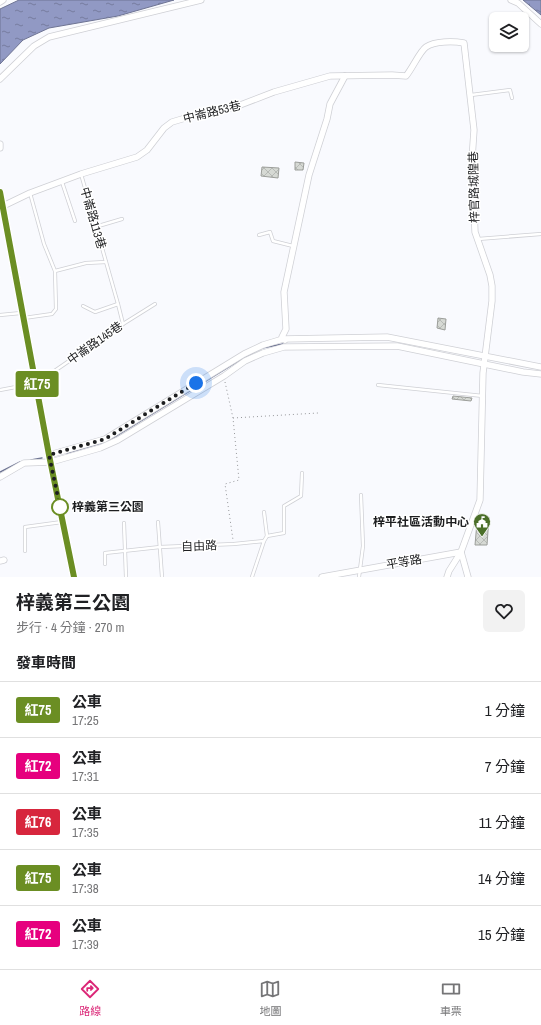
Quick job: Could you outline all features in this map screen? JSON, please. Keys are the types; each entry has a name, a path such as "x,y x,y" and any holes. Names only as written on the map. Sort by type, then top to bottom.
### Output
{"street":[{"path":"0,79 34,46 50,37 200,0"},
{"path":"511,0 518,3 541,24"},
{"name":"梓官路城隍巷","path":"345,76 406,76 426,47 438,43 456,41 464,43 474,130 472,160 474,216 478,239 492,286 489,330 484,364 480,500 461,552 447,577"},
{"name":"中崙路53巷","path":"2,210 30,193 80,174 137,157 148,150 164,128 172,122 199,114 235,107 274,92 330,76 345,76"},
{"path":"285,343 286,329 284,292 293,246 309,175 327,119 330,104 345,76"},
{"path":"0,192 2,210 74,577"},
{"path":"162,408 244,354 263,345 285,343 387,342 485,356 541,367"},
{"path":"0,477 24,463 50,458 105,439 224,376 245,361 262,352 285,343 387,342 397,346 541,374"},
{"path":"461,552 468,577"},
{"name":"平等路","path":"322,577 461,552"}],"lane":[{"path":"470,95 510,90 512,98"},
{"name":"中崙路113巷","path":"80,174 118,304 122,324"},
{"path":"62,181 76,221"},
{"path":"0,315 23,315 55,312 55,271 44,244 30,193"},
{"path":"95,227 122,219"},
{"path":"259,235 270,232 273,241 293,246"},
{"path":"478,239 541,234"},
{"name":"中崙路113巷","path":"55,271 86,263 106,262"},
{"path":"83,306 95,312 118,304"},
{"name":"中崙路145巷","path":"37,383 122,324 155,304"},
{"path":"0,390 37,383"},
{"path":"378,385 483,396"},
{"path":"267,536 284,533 284,506 301,496 302,473"},
{"path":"359,577 362,546 361,495"},
{"path":"252,577 267,536 264,512"},
{"path":"25,550 25,527 63,522"},
{"path":"158,522 162,577"},
{"path":"124,523 126,577"},
{"name":"自由路","path":"105,564 105,553 160,547 234,544 264,541"}],"path":[{"path":"224,376 233,418 239,480 225,484 234,544"},
{"path":"233,418 318,413"}],"water":[{"path":"19,0 174,0 118,16 49,28 23,40 0,64 0,9"},
{"path":"523,0 541,0 541,15"}],"building":[{"path":"295,162 304,163 303,170 295,170"},
{"path":"262,167 279,168 278,178 261,176"},
{"path":"438,318 446,319 445,330 437,328"},
{"path":"453,396 472,398 471,401 452,399"},
{"name":"梓平社區活動中心","path":"479,516 489,517 487,545 475,545"}],"waterway":[{"path":"67,453 108,441 243,358 262,348 283,344"},
{"path":"31,460 42,458"},
{"path":"0,472 20,462"}],"bus line":[{"name":"紅75","path":"0,192 37,383 49,455 74,577"}],"place":[{"name":"梓義第三公園","path":"60,507"},
{"name":"梓平社區活動中心","path":"482,537"}],"route":[{"path":"60,507 49,455 105,439 196,383"}]}
